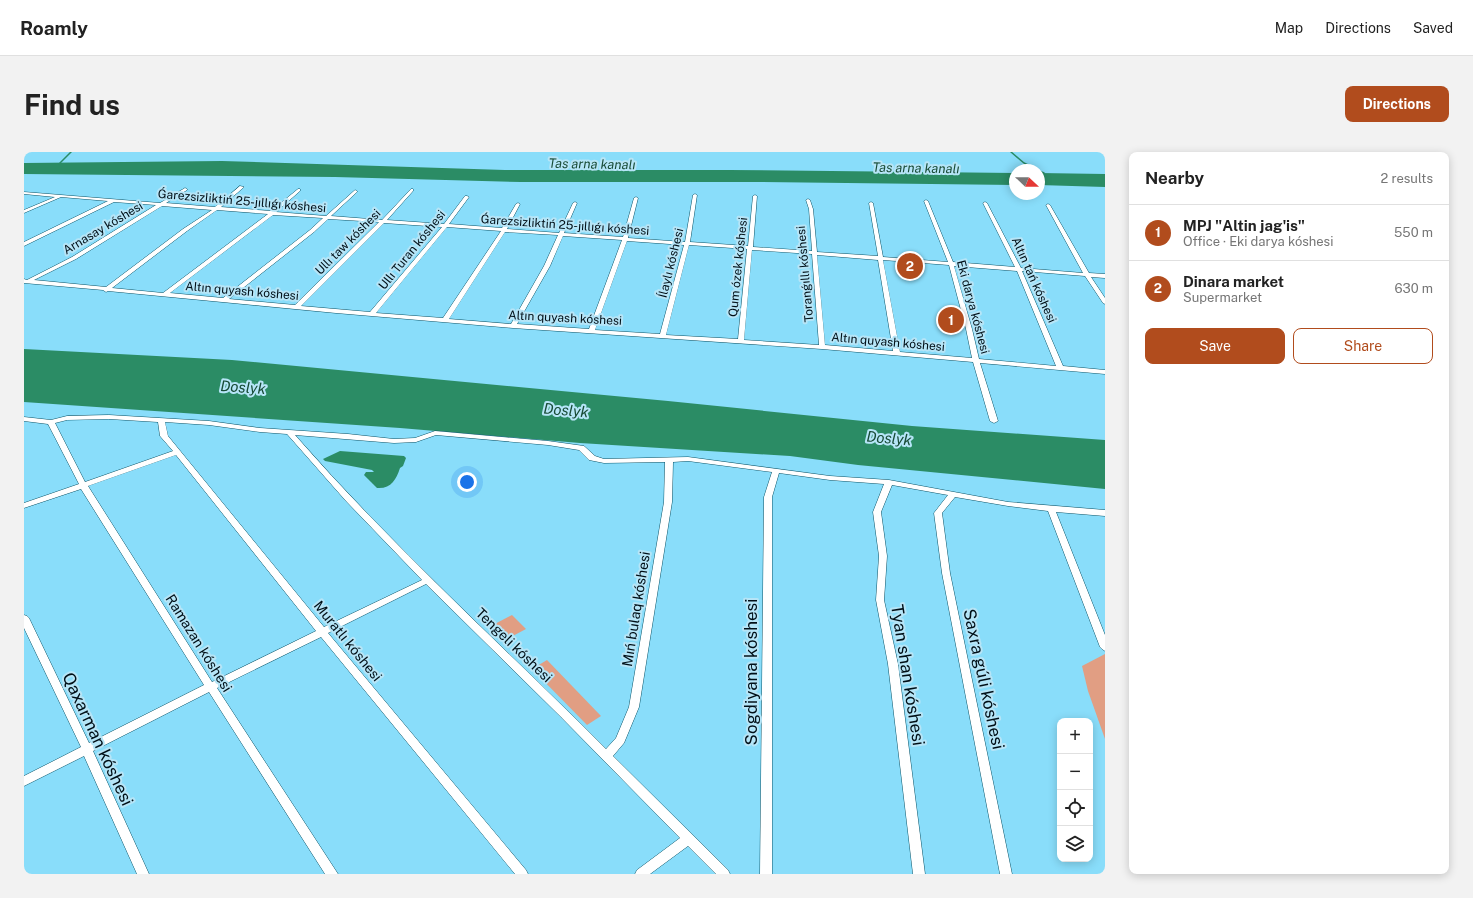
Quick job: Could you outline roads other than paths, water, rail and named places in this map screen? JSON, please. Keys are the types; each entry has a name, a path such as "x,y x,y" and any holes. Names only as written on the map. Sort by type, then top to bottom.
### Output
{"street":[{"path":"106,290 185,230 217,208 242,187"},
{"name":"Arnasay kóshesi","path":"26,281 74,258 185,189"},
{"path":"164,295 272,213 298,190"},
{"name":"Ullı taw kóshesi","path":"297,308 383,221 411,190"},
{"path":"224,300 328,218 355,191"},
{"name":"Ǵarezsizliktiń 25-jıllıǵı kóshesi","path":"24,193 328,218 446,225 1105,276"},
{"name":"Ílaylı kóshesi","path":"663,335 687,244 695,195"},
{"path":"24,212 59,196"},
{"name":"Qum ózek kóshesi","path":"741,341 755,196"},
{"name":"Ullı Turan kóshesi","path":"372,314 446,225 467,197"},
{"path":"592,330 625,239 636,198"},
{"path":"24,244 113,200"},
{"name":"Toranǵıllı kóshesi","path":"808,200 811,209 822,347"},
{"name":"Eki darya kóshesi","path":"926,202 951,264 976,360 994,421"},
{"path":"513,326 547,266 575,203"},
{"path":"871,203 897,354"},
{"name":"Altın tań kóshesi","path":"985,203 1019,270 1060,368"},
{"path":"445,320 504,230 518,204"},
{"path":"1048,205 1087,275 1105,302"},
{"name":"Altın quyash kóshesi","path":"26,281 297,308 513,326 592,330 822,347 1105,372"},
{"path":"24,419 51,422 67,418 102,417 162,420 209,423 260,430 394,441 416,440 435,433 581,448 592,458 604,461 688,459 830,478 889,482 1008,504 1105,513"},
{"name":"Muratlı kóshesi","path":"162,420 164,436 323,633 522,874"},
{"name":"Ramazan kóshesi","path":"51,422 84,485 210,687 332,874"},
{"name":"Tengeli kóshesi","path":"288,432 329,480 724,874"},
{"path":"24,506 178,452"},
{"name":"Mıń bulaq kóshesi","path":"607,756 620,740 634,707 668,502 669,460"},
{"name":"Sogdiyana kóshesi","path":"766,874 768,497 776,470"},
{"name":"Tyan shan kóshesi","path":"889,482 877,512 883,556 880,600 893,664 919,874"},
{"name":"Saxra gúli kóshesi","path":"953,494 938,513 946,573 1006,874"},
{"path":"1051,509 1105,647"},
{"path":"24,782 210,687 323,633 428,580"},
{"name":"Qaxarman kóshesi","path":"24,618 87,750 143,874"},
{"path":"641,874 688,839"}],"water":[{"path":"222,161 505,170 729,170 1009,173 1009,185 761,182 521,182 335,177 24,174 24,163"},
{"path":"1045,173 1105,174 1105,187 1045,185"},
{"name":"Doslyk","path":"24,349 232,360 668,401 912,426 1105,440 1105,489 858,465 790,456 580,443 400,428 24,402"},
{"path":"340,451 404,456 406,458 395,480 386,487 377,488 364,475 366,472 374,472 372,470 325,461 323,459"}],"waterway":[{"path":"59,164 71,152"},
{"path":"1011,152 1026,164"}],"place":[{"name":"Dinara market","path":"910,266"},
{"name":"MPJ \"Altin jag'is\"","path":"951,320"}],"water label":[{"name":"Tas arna kanalı","path":"592,164"},
{"name":"Tas arna kanalı","path":"916,168"}]}
